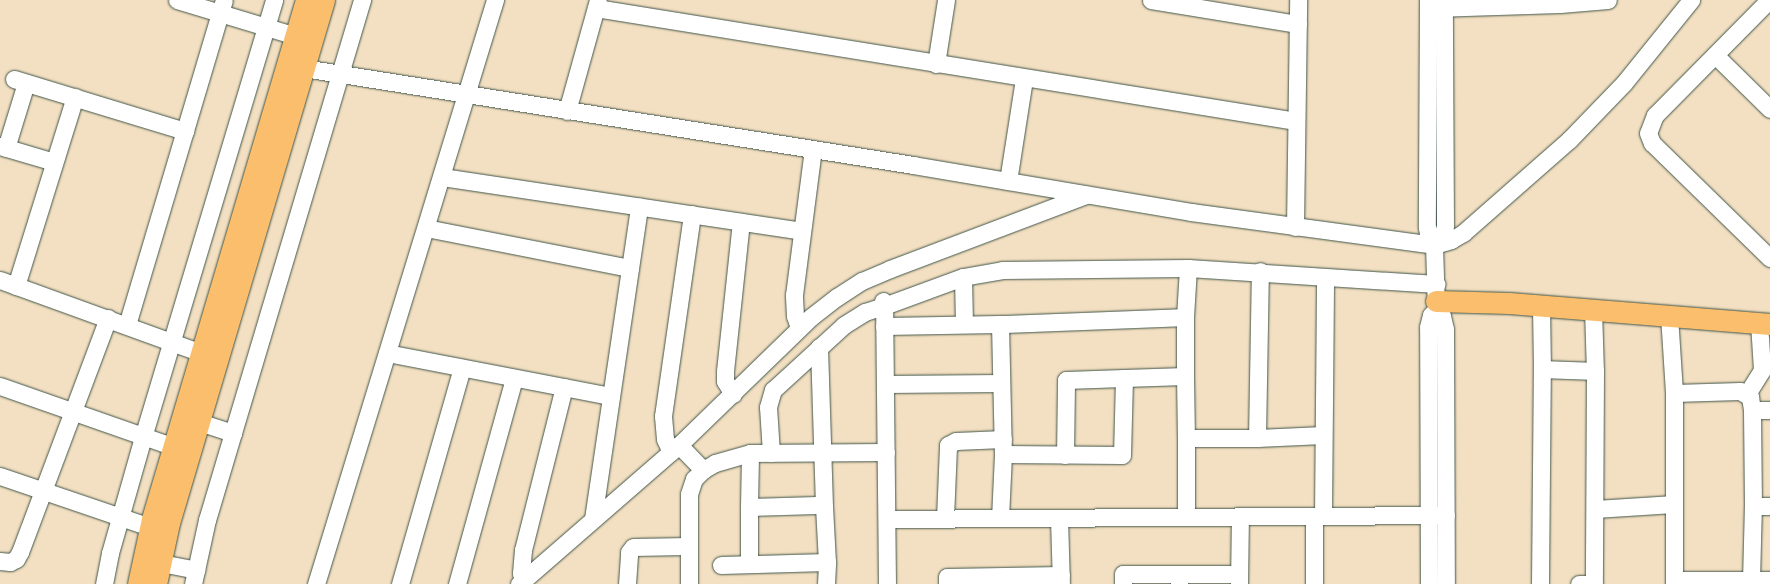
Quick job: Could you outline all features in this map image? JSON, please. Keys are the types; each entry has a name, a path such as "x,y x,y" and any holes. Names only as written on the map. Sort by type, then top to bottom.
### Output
{"main road":[{"path":"296,67 296,36 306,0"},
{"path":"138,584 150,527 174,447 210,356 296,67 324,0"},
{"path":"1436,298 1764,323"},
{"path":"156,584 169,523 199,422 210,356"}],"street":[{"path":"177,0 222,6 266,27 296,36"},
{"path":"104,584 120,517 274,0"},
{"path":"161,563 195,577 207,520 362,0"},
{"path":"316,584 467,95 494,0"},
{"path":"936,64 946,0"},
{"path":"1151,0 1298,24"},
{"path":"1295,227 1298,0"},
{"path":"1429,584 1437,515 1445,329 1436,298 1434,245 1442,236 1445,226 1436,4 1608,0"},
{"path":"296,67 340,76 813,149 1086,195 1295,227 1434,245 1451,240 1463,233 1569,140 1624,82 1691,0"},
{"path":"1769,0 1655,115 1648,134 1652,143 1770,258"},
{"path":"567,111 597,4 1024,79 1296,122"},
{"path":"127,325 222,6"},
{"path":"1715,55 1769,105"},
{"path":"1008,181 1024,79"},
{"path":"54,162 3,147 20,81 185,131"},
{"path":"75,97 54,162 8,283 172,340 210,356"},
{"path":"799,328 795,316 794,295 813,149"},
{"path":"442,177 802,231"},
{"path":"521,582 593,519 688,457 733,394 799,328 837,297 877,274 1086,195"},
{"path":"593,519 639,206"},
{"path":"692,214 663,416 665,439 688,457 715,463 750,453 886,452"},
{"path":"733,394 725,381 725,371 741,222"},
{"path":"426,228 630,268"},
{"path":"771,453 768,407 771,394 819,347 854,318 883,300 963,277 1002,270 1188,268 1260,271 1325,277 1436,298"},
{"path":"1186,517 1185,318 1188,268"},
{"path":"1257,438 1260,271"},
{"path":"877,274 883,300 884,326 887,584"},
{"path":"963,277 964,324"},
{"path":"1314,584 1324,434 1325,277"},
{"path":"1540,584 1542,369 1541,306"},
{"path":"1579,584 1595,584 1595,371 1593,310"},
{"path":"1669,315 1674,393 1674,582 1770,580"},
{"path":"0,560 10,562 16,559 108,318"},
{"path":"884,326 1185,318"},
{"path":"1747,394 1762,370 1764,323"},
{"path":"1000,324 1003,447 1000,518"},
{"path":"819,347 824,453 824,507 826,514 826,584"},
{"path":"387,353 611,396"},
{"path":"400,584 462,368"},
{"path":"1542,369 1595,371"},
{"path":"1065,455 1066,380 1185,376"},
{"path":"457,584 514,378"},
{"path":"945,518 948,445 956,441 1065,455 1122,455 1124,378"},
{"path":"885,384 1001,383"},
{"path":"0,386 143,438 174,447"},
{"path":"521,582 523,550 564,387"},
{"path":"1674,393 1747,394"},
{"path":"1747,394 1750,397 1752,410 1753,506 1751,580"},
{"path":"1752,410 1770,410"},
{"path":"199,422 233,432"},
{"path":"1186,438 1257,438 1324,434"},
{"path":"749,564 750,453"},
{"path":"688,457 694,480 689,494 689,584"},
{"path":"0,476 150,527"},
{"path":"1595,509 1674,504"},
{"path":"749,507 817,505 824,507"},
{"path":"1753,506 1770,506"},
{"path":"887,519 1437,515"},
{"path":"1437,515 1446,584"},
{"path":"1123,584 1123,574 1179,579 1239,579 1240,516"},
{"path":"947,584 947,577 1006,580 1061,580 1059,518"},
{"path":"627,584 629,552 633,547 640,545 688,546"},
{"path":"721,565 827,562"}]}
